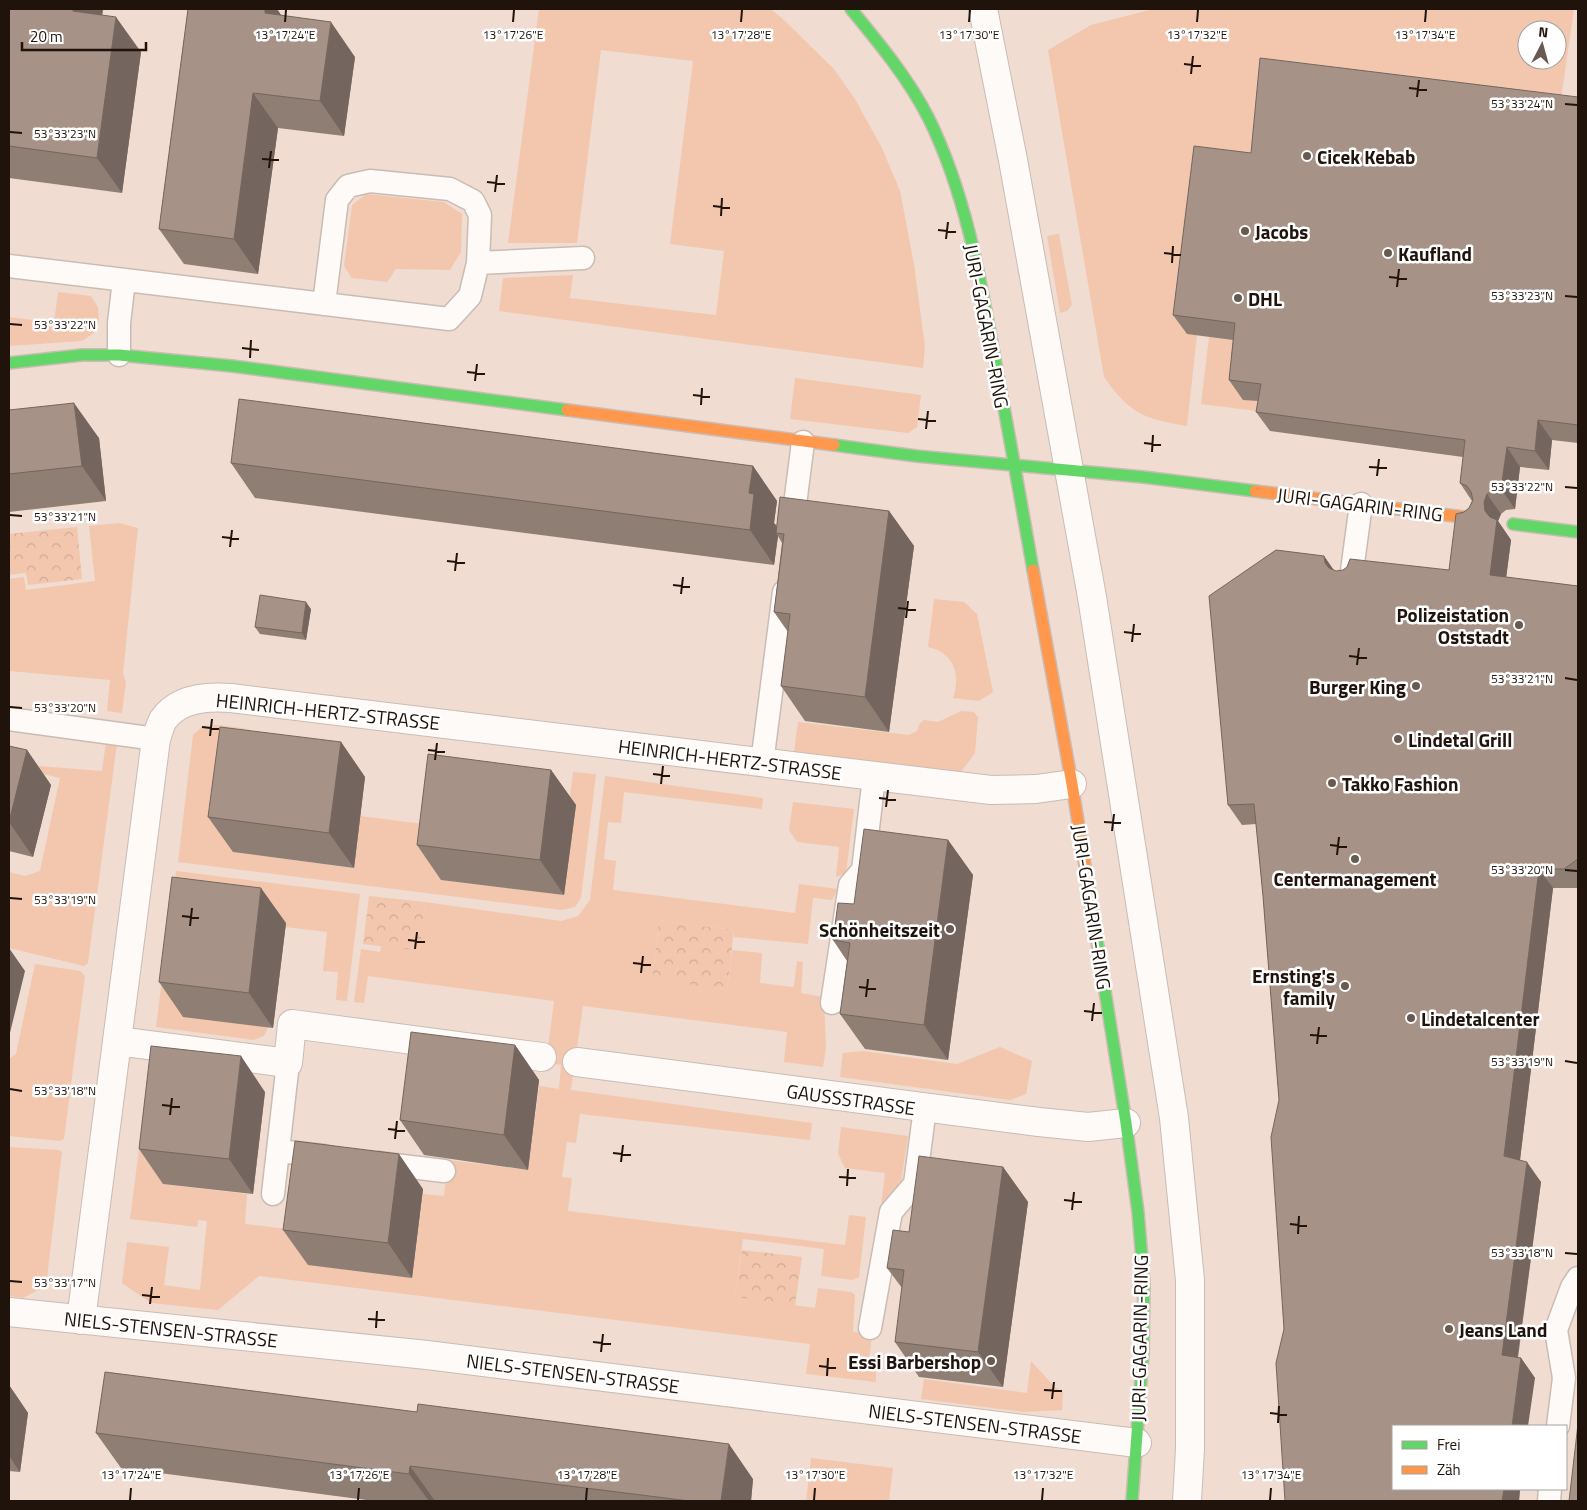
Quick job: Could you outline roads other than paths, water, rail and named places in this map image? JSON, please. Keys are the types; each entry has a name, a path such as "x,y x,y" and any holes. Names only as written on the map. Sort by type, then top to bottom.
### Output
{"street":[{"name":"JURI-GAGARIN-RING","path":"851,9 884,48 914,93 936,136 954,184 972,244 988,319 1072,784 1126,1123 1138,1212 1144,1284 1143,1353 1132,1501"},
{"path":"984,9 1087,568 1175,1127 1190,1280 1190,1449 1187,1501"},
{"path":"9,363 82,356 118,355 232,366 802,442 916,456 1014,465"},
{"name":"JURI-GAGARIN-RING","path":"1014,465 1239,488 1471,518"},
{"path":"1513,524 1578,532"},
{"name":"HEINRICH-HERTZ-STRASSE","path":"81,1320 156,739 164,720 178,706 212,696 991,790 1036,789 1072,784"},
{"path":"117,1041 288,1063 292,1024 542,1057"},
{"name":"GAUSSSTRASSE","path":"577,1062 925,1108 1088,1127 1126,1123"},
{"name":"NIELS-STENSEN-STRASSE","path":"9,1312 427,1354 1137,1443"}],"lane":[{"path":"9,266 124,280 324,304 449,319 470,296 478,263 480,215 473,201 450,189 370,181 348,186 337,200 324,304"},
{"path":"478,263 583,258"},
{"path":"118,355 119,323 124,280"},
{"path":"790,545 802,442"},
{"path":"1351,578 1361,504"},
{"path":"762,763 786,574"},
{"path":"9,719 156,739"},
{"path":"832,1003 850,886 863,870 874,777"},
{"path":"273,1194 288,1063"},
{"path":"870,1328 891,1212 915,1184 925,1108"},
{"path":"278,1151 444,1171"},
{"path":"1558,1425 1564,1378 1556,1330 1572,1287 1578,1278"}],"place":[{"name":"Cicek Kebab","path":"1307,156"},
{"name":"Jacobs","path":"1245,231"},
{"name":"Kaufland","path":"1388,253"},
{"name":"DHL","path":"1238,298"},
{"name":"Polizeistation Oststadt","path":"1519,625"},
{"name":"Burger King","path":"1416,686"},
{"name":"Lindetal Grill","path":"1398,739"},
{"name":"Takko Fashion","path":"1332,783"},
{"name":"Centermanagement","path":"1355,859"},
{"name":"Schönheitszeit","path":"950,929"},
{"name":"Ernsting's family","path":"1345,986"},
{"name":"Lindetalcenter","path":"1411,1018"},
{"name":"Jeans Land","path":"1449,1329"},
{"name":"Essi Barbershop","path":"991,1361"}]}
